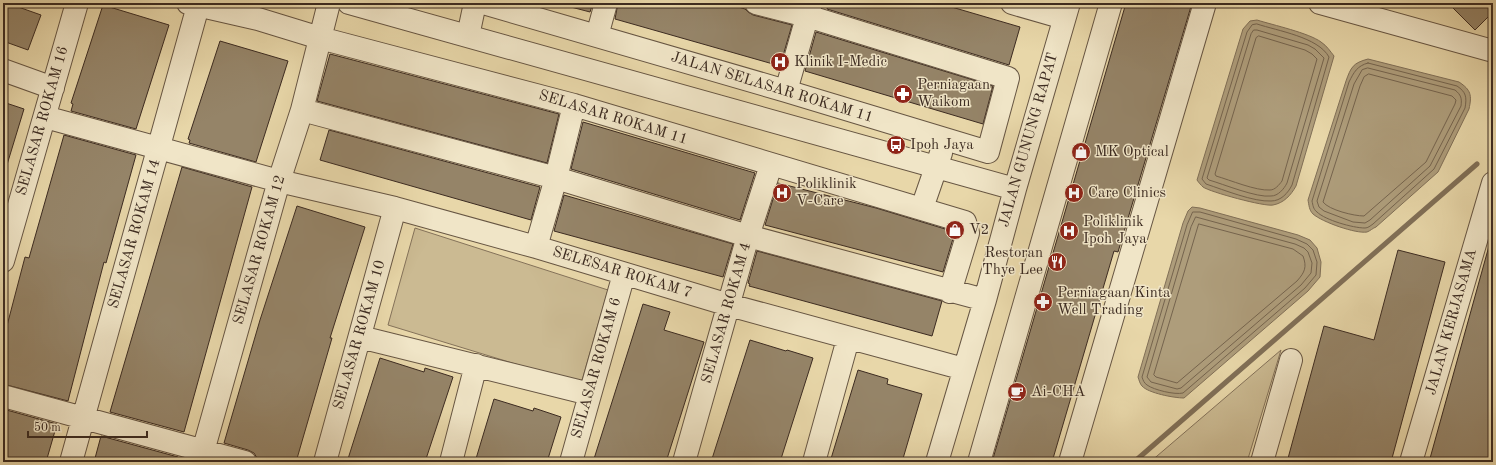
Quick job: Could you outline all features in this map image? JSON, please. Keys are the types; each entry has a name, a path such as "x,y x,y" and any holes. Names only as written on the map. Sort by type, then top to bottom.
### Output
{"street":[{"name":"SELASAR ROKAM 16","path":"3,261 77,3"},
{"name":"SELASAR ROKAM 12","path":"202,456 279,181 302,110 329,3"},
{"path":"349,3 1015,189"},
{"path":"468,36 475,3"},
{"name":"JALAN SELASAR ROKAM 11","path":"483,3 786,91 988,152 1008,78 810,10"},
{"path":"597,36 606,3"},
{"path":"756,3 810,10 786,91"},
{"path":"1012,3 1066,10"},
{"path":"979,462 1111,3"},
{"path":"1070,462 1205,3"},
{"path":"1320,3 1493,51"},
{"name":"SELASAR ROKAM 11","path":"193,5 258,19 320,38 574,105 965,222 968,233 950,292"},
{"name":"SELASAR ROKAM 14","path":"71,462 160,147 193,5"},
{"name":"JALAN GUNUNG RAPAT","path":"937,462 985,300 1066,10"},
{"path":"3,70 53,88"},
{"path":"536,247 556,178 574,105"},
{"path":"302,110 556,178 748,236 950,292 985,300"},
{"name":"SELESAR ROKAM 7","path":"45,117 160,147 279,181 395,208 536,247 729,305 964,370"},
{"path":"922,208 945,140"},
{"name":"SELASAR ROKAM 4","path":"684,462 748,236 771,165"},
{"name":"JALAN KERJASAMA","path":"1411,462 1493,183"},
{"name":"SELASAR ROKAM 10","path":"325,462 395,208"},
{"name":"SELASAR ROKAM 6","path":"571,462 624,274"},
{"path":"360,337 590,394"},
{"path":"814,462 848,338"},
{"path":"1262,462 1291,360"},
{"path":"451,462 476,365"},
{"path":"3,396 84,417 202,456 245,462"}],"shaded area":[{"path":"415,228 608,290 581,384 388,325"},
{"path":"1281,350 1247,462 1150,462"}],"water":[{"path":"1257,20 1300,32 1315,39 1325,45 1334,56 1296,186 1287,198 1273,205 1249,202 1216,192 1203,187 1197,180 1243,29 1250,21"},
{"path":"1368,59 1459,82 1470,93 1470,100 1469,109 1438,172 1376,227 1367,232 1362,232 1339,227 1317,217 1311,211 1308,200 1349,72 1353,66"},
{"path":"1192,207 1298,235 1310,240 1317,248 1321,262 1320,277 1308,291 1184,398 1180,398 1162,395 1145,389 1140,383 1138,377 1183,223 1188,211"}],"building":[{"path":"3,3 7,3 41,15 28,50 3,41"},
{"path":"571,3 593,3 590,12 571,7"},
{"path":"618,3 725,3 745,9 753,15 792,25 780,66 615,19"},
{"path":"829,3 938,3 1020,27 1009,65 827,9"},
{"path":"1126,3 1192,3 1118,252 1114,251 1052,462 992,462"},
{"path":"1448,3 1493,3 1493,12 1475,30"},
{"path":"103,5 169,25 136,129 71,111 73,104 71,103"},
{"path":"816,32 993,86 983,124 805,71"},
{"path":"220,41 288,61 256,162 189,143 190,140 188,139"},
{"path":"330,54 559,114 547,163 317,101"},
{"path":"3,102 24,109 6,168 3,168"},
{"path":"583,122 755,173 740,220 571,169"},
{"path":"329,130 540,187 531,220 320,160"},
{"path":"64,135 136,155 106,263 104,262 68,401 3,384 3,341 25,257 29,258"},
{"path":"182,167 252,187 184,432 110,412"},
{"path":"778,183 876,208 955,232 943,272 765,225"},
{"path":"564,195 733,244 723,277 554,231"},
{"path":"297,206 365,227 330,338 332,338 296,462 272,462 257,458 254,453 248,450 224,443 260,320"},
{"path":"1489,246 1493,247 1493,462 1429,462"},
{"path":"1398,250 1445,262 1391,462 1287,462 1324,326 1374,340"},
{"path":"757,251 942,301 932,336 749,286 750,284 748,283"},
{"path":"643,304 670,312 664,330 704,342 666,462 593,462"},
{"path":"750,340 813,358 780,462 711,462"},
{"path":"380,358 424,372 425,368 453,377 425,462 347,462"},
{"path":"858,370 888,379 887,384 922,394 902,462 830,462"},
{"path":"494,399 533,411 534,408 561,417 547,462 475,462"},
{"path":"3,409 57,424 46,462 3,462"},
{"path":"101,436 178,457 176,462 94,462"}],"waterway":[{"path":"1134,462 1477,164"}],"place":[{"name":"Klinik I-Medic","path":"780,62"},
{"name":"Perniagaan Waikom","path":"903,94"},
{"name":"Ipoh Jaya","path":"896,145"},
{"name":"MK Optical","path":"1081,152"},
{"name":"Poliklinik V-Care","path":"782,193"},
{"name":"Care Clinics","path":"1074,193"},
{"name":"V2","path":"955,230"},
{"name":"Poliklinik Ipoh Jaya","path":"1069,231"},
{"name":"Restoran Thye Lee","path":"1057,262"},
{"name":"Perniagaan Kinta Well Trading","path":"1043,302"},
{"name":"Ai-CHA","path":"1017,392"}]}
